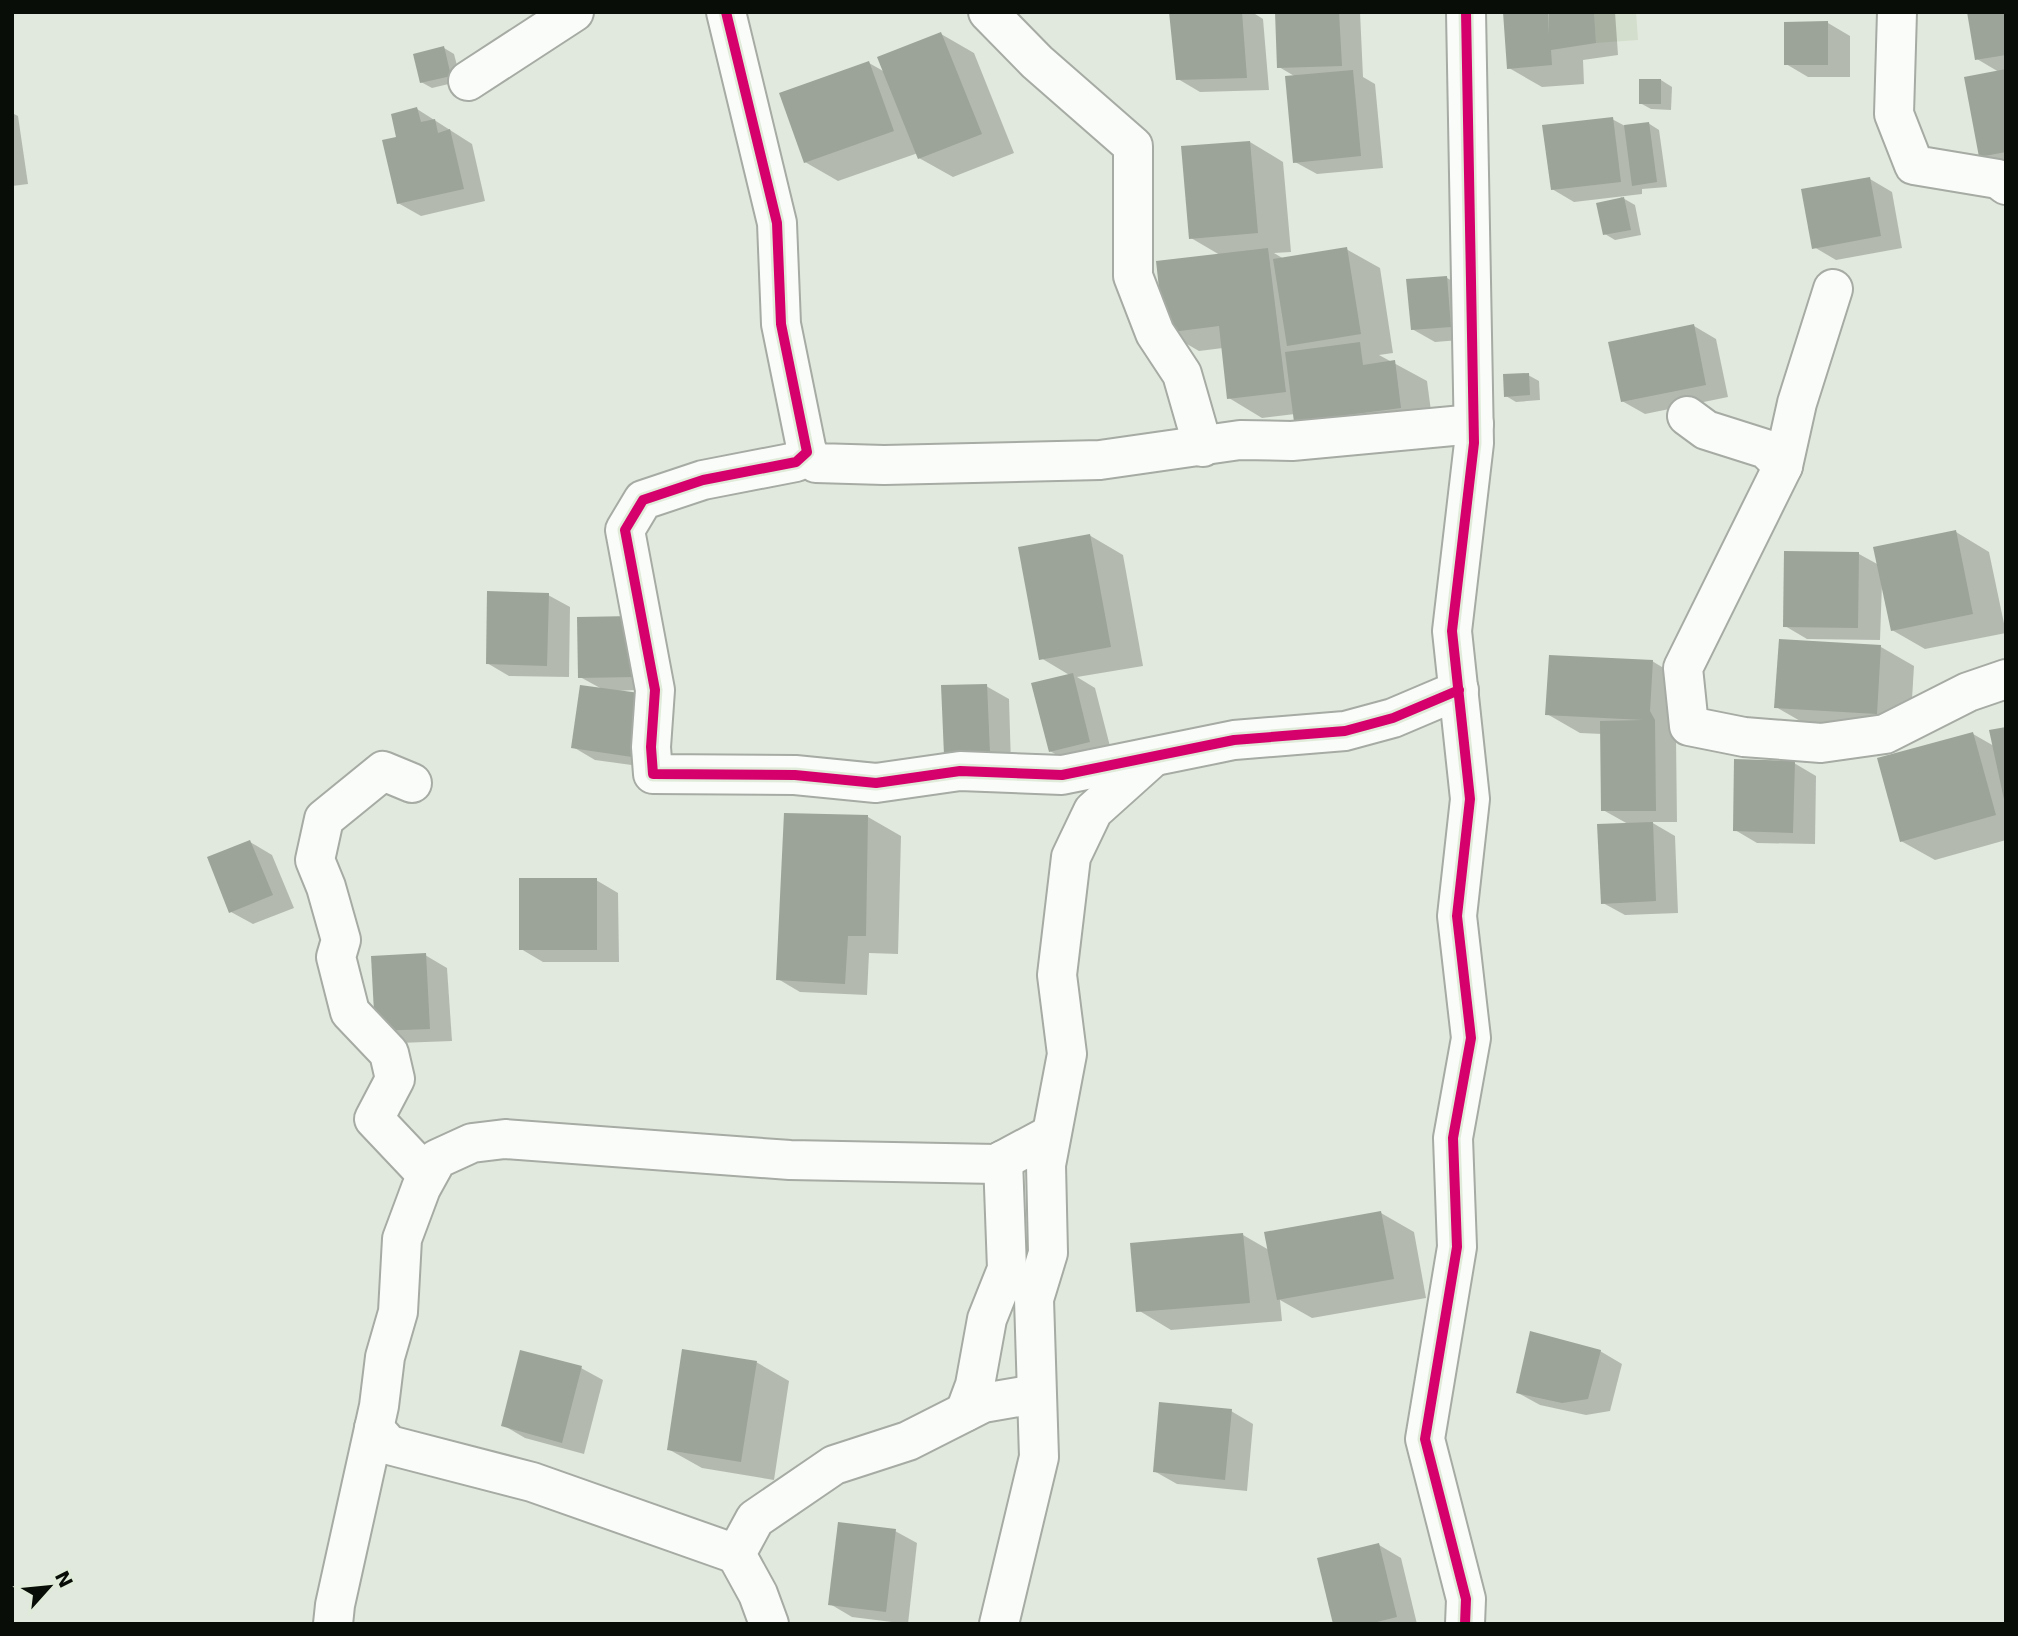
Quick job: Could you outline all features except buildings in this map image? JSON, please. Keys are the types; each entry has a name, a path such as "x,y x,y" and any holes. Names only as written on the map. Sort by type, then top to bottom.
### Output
{"street":[{"path":"468,81 573,12"},
{"path":"726,12 777,223 781,324 807,452 816,463 960,464 1100,460 1240,440 1292,441 1474,424"},
{"path":"988,12 1037,62 1133,146 1133,276 1155,333 1182,374 1202,447"},
{"path":"1465,1624 1466,1599 1424,1439 1457,1247 1453,1138 1471,1038 1457,916 1471,799 1452,631 1474,443 1466,12"},
{"path":"1897,12 1894,114 1914,165 1998,179 2006,185"},
{"path":"1833,289 1797,403 1783,466 1683,668 1689,726 1744,737 1821,743 1885,734 1968,692 2006,679"},
{"path":"1686,416 1706,429 1766,449 1783,466"},
{"path":"807,452 796,462 703,480 643,500 625,530 655,690 650,747 653,774 795,775 876,783 960,771 1062,775 1234,740 1345,731 1392,718 1459,690"},
{"path":"999,1624 1039,1457 1034,1299 1048,1253 1045,1165 1067,1054 1057,975 1071,857 1093,811 1154,757"},
{"path":"412,783 383,771 324,818 315,860 326,887 341,940 336,957 350,1012 389,1053 396,1079 374,1119 427,1175"},
{"path":"333,1624 374,1428 385,1357 398,1312 402,1239 427,1175 437,1158 472,1143 505,1139 790,1160 996,1164 1050,1135"},
{"path":"965,1412 975,1385 987,1319 1007,1269 1003,1160"},
{"path":"736,1554 755,1519 834,1465 908,1441 983,1402 1036,1394"},
{"path":"374,1428 389,1445 532,1482 736,1554 758,1594 769,1624"}],"shaded area":[{"path":"1594,12 1636,12 1638,40 1596,43"}],"cycle path":[{"path":"726,12 777,223 781,324 807,452 796,462 703,480 643,500 625,530 655,690 651,747 653,774 795,775 876,783 960,771 1062,775 1234,740 1345,731 1393,718 1459,690"},
{"path":"1465,1624 1466,1599 1425,1439 1457,1247 1453,1138 1471,1038 1457,916 1470,799 1452,631 1474,443 1466,12"}]}
